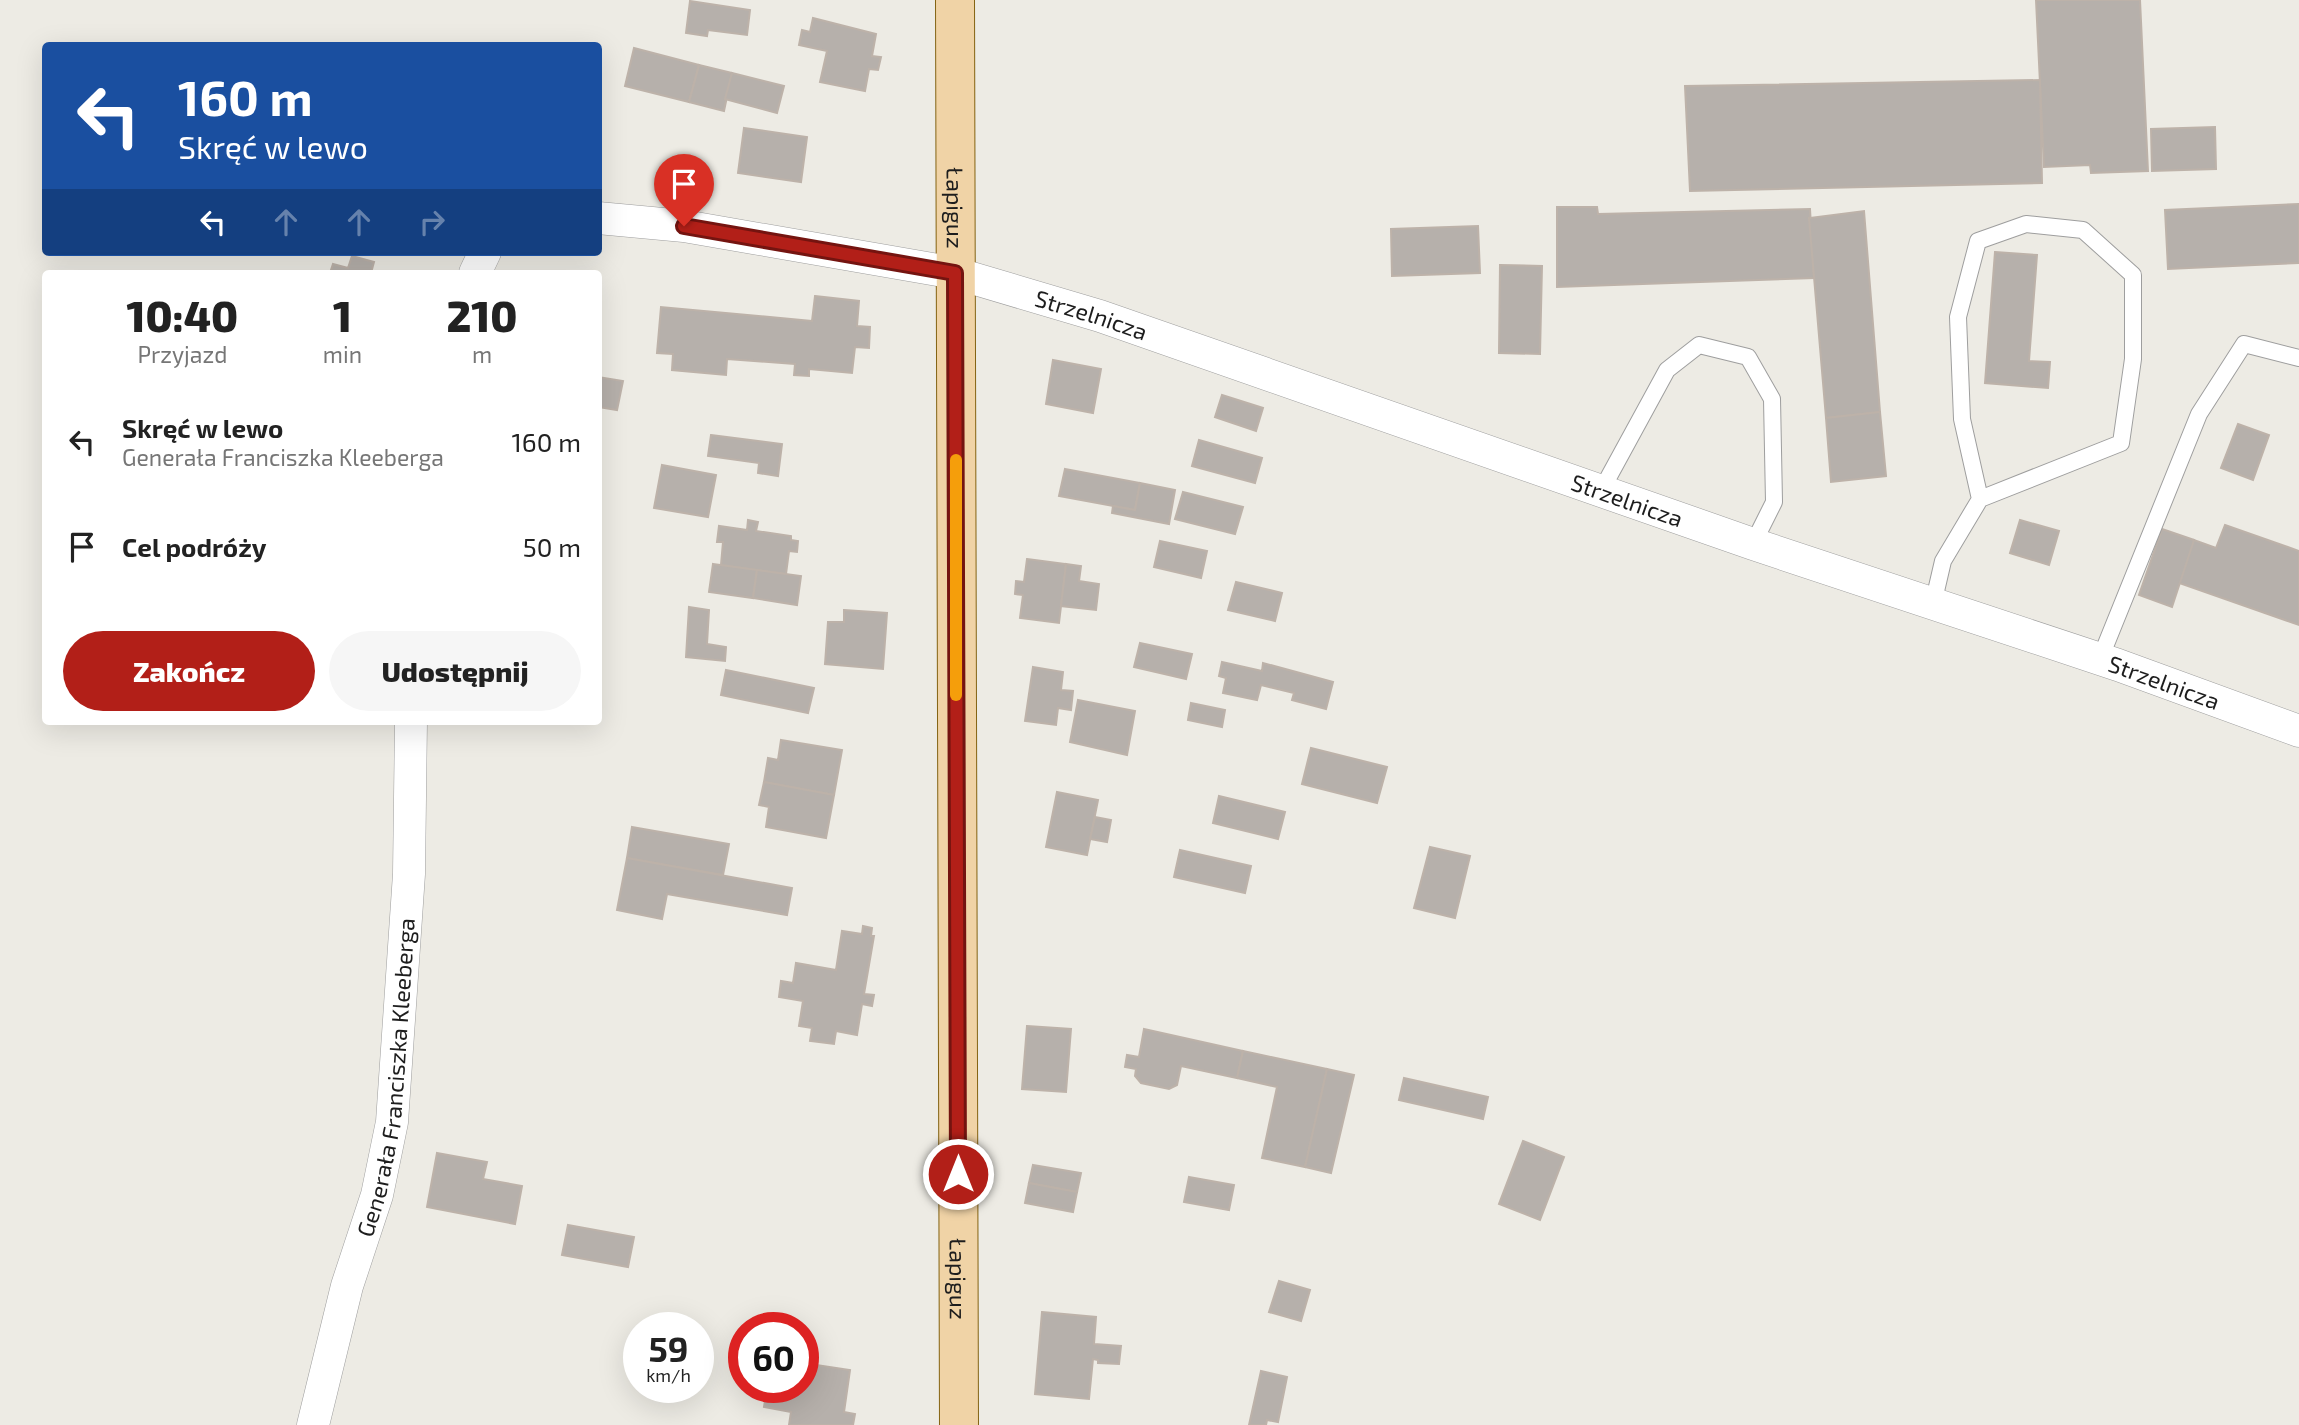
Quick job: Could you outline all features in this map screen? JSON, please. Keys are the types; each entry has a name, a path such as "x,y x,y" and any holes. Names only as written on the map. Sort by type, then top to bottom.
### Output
{"main road":[{"name":"Łapiguz","path":"955,0 958,1425"}],"street":[{"path":"602,218 684,226 955,273"},
{"name":"Strzelnicza","path":"955,273 1100,316 1754,544 2100,659 2299,731"},
{"name":"Generała Franciszka Kleeberga","path":"313,1425 347,1286 377,1195 392,1122 409,874 411,725"}],"lane":[{"path":"1933,604 1942,561 1980,499 2121,443 2133,359 2133,275 2083,230 2026,224 1978,240 1958,317 1962,419 1980,499"},
{"path":"2100,659 2199,414 2244,344 2299,358"},
{"path":"1601,491 1667,370 1699,345 1748,357 1772,399 1774,502 1754,544"}],"building":[{"path":"2036,0 2140,0 2148,171 2091,173 2090,165 2044,167"},
{"path":"690,1 750,10 747,35 708,30 707,36 686,33"},
{"path":"813,18 876,34 872,56 881,57 878,70 869,69 865,91 820,82 827,51 799,45 802,30 810,32"},
{"path":"634,48 699,65 689,102 625,86"},
{"path":"699,65 732,73 724,111 689,102"},
{"path":"732,73 784,86 777,113 725,99"},
{"path":"2040,80 2042,183 1690,191 1685,86"},
{"path":"2215,127 2216,169 2152,171 2151,129"},
{"path":"744,128 807,137 801,182 738,173"},
{"path":"2299,204 2299,263 2168,269 2165,210"},
{"path":"1557,207 1597,207 1598,214 1810,209 1814,278 1557,287"},
{"path":"1864,211 1880,412 1826,418 1809,218"},
{"path":"1478,226 1480,273 1392,276 1391,229"},
{"path":"1995,252 2037,255 2029,361 2050,362 2048,388 1985,383"},
{"path":"352,256 374,262 372,270 331,270 333,264 348,268"},
{"path":"1500,265 1542,266 1540,354 1499,353"},
{"path":"815,296 859,301 857,326 870,327 869,348 855,347 852,373 809,369 809,376 794,375 795,364 727,359 726,375 672,370 673,354 657,353 661,307 812,321"},
{"path":"1053,360 1101,369 1093,413 1046,404"},
{"path":"602,378 623,381 617,410 602,408"},
{"path":"1222,395 1263,408 1256,431 1215,417"},
{"path":"1880,412 1886,476 1831,482 1826,418"},
{"path":"2238,424 2269,435 2253,480 2221,468"},
{"path":"711,435 782,444 778,476 758,473 759,463 708,456"},
{"path":"1199,440 1262,458 1255,483 1192,466"},
{"path":"662,465 716,475 708,517 654,508"},
{"path":"1065,469 1140,483 1135,510 1059,496"},
{"path":"1140,483 1175,490 1169,524 1112,513 1113,506 1135,510"},
{"path":"1183,492 1243,507 1235,534 1175,519"},
{"path":"748,520 758,522 756,531 791,536 791,540 798,541 797,552 789,551 786,574 721,565 723,542 717,542 719,526 747,530"},
{"path":"2020,520 2059,531 2049,565 2010,553"},
{"path":"2225,525 2299,551 2299,625 2179,583 2194,540 2216,548"},
{"path":"2162,529 2194,540 2172,607 2139,595"},
{"path":"1160,541 1207,551 1201,578 1154,567"},
{"path":"1027,559 1066,564 1059,623 1020,618 1023,595 1015,594 1016,581 1024,582"},
{"path":"713,564 757,570 753,598 709,592"},
{"path":"1066,564 1081,566 1079,581 1099,584 1096,610 1061,606"},
{"path":"757,570 801,576 797,605 753,598"},
{"path":"1236,582 1282,593 1275,621 1228,610"},
{"path":"689,607 709,610 707,644 726,647 725,661 686,657"},
{"path":"844,610 887,613 883,669 825,664 828,622 844,622"},
{"path":"1140,643 1192,654 1186,679 1134,667"},
{"path":"1222,662 1262,671 1263,663 1333,682 1326,709 1292,700 1294,693 1261,685 1257,700 1223,693 1226,678 1219,676"},
{"path":"1033,667 1063,672 1061,690 1073,691 1071,710 1058,708 1056,725 1025,721"},
{"path":"726,670 814,688 808,713 721,695"},
{"path":"1078,700 1135,711 1127,755 1070,742"},
{"path":"1191,703 1225,710 1222,727 1188,720"},
{"path":"781,740 842,750 834,795 764,782 768,758 778,760"},
{"path":"1311,748 1387,767 1377,803 1302,784"},
{"path":"764,782 834,795 826,838 766,827 769,807 759,805"},
{"path":"1057,792 1098,800 1087,855 1046,847"},
{"path":"1219,796 1285,812 1278,839 1213,823"},
{"path":"1095,817 1111,820 1107,842 1090,839"},
{"path":"632,827 729,844 723,875 627,858"},
{"path":"1430,847 1470,856 1455,918 1414,908"},
{"path":"1180,850 1251,866 1245,893 1174,877"},
{"path":"627,858 792,888 787,915 667,894 662,919 617,910"},
{"path":"863,926 872,928 871,936 874,936 864,994 874,995 872,1006 862,1004 857,1035 836,1031 834,1044 810,1041 812,1028 799,1026 803,1001 779,997 781,981 793,983 796,963 836,970 842,931 862,934"},
{"path":"1027,1026 1071,1029 1066,1092 1022,1089"},
{"path":"1144,1029 1243,1051 1237,1078 1181,1066 1177,1085 1169,1089 1141,1083 1135,1076 1136,1069 1125,1067 1127,1055 1139,1057"},
{"path":"1243,1051 1327,1069 1305,1167 1262,1158 1277,1087 1237,1078"},
{"path":"1327,1069 1354,1075 1331,1173 1305,1167"},
{"path":"1404,1078 1488,1097 1483,1119 1399,1100"},
{"path":"1523,1141 1564,1157 1540,1220 1499,1204"},
{"path":"437,1153 487,1162 483,1179 522,1186 515,1224 427,1207"},
{"path":"1033,1165 1081,1173 1077,1192 1029,1183"},
{"path":"1189,1177 1234,1185 1229,1210 1184,1202"},
{"path":"1029,1183 1077,1192 1073,1212 1025,1203"},
{"path":"568,1225 634,1237 628,1267 562,1255"},
{"path":"1279,1281 1310,1290 1301,1321 1269,1312"},
{"path":"1042,1312 1096,1317 1094,1344 1121,1346 1119,1364 1098,1363 1098,1360 1093,1359 1089,1399 1035,1394"},
{"path":"819,1365 850,1370 844,1412 855,1414 853,1425 789,1425 791,1412 764,1407 765,1403 819,1403"},
{"path":"1261,1371 1287,1377 1278,1422 1267,1420 1266,1425 1249,1425"}],"slow traffic":[{"path":"956,460 956,695"}],"route":[{"path":"684,226 955,273 958,1174"}]}
